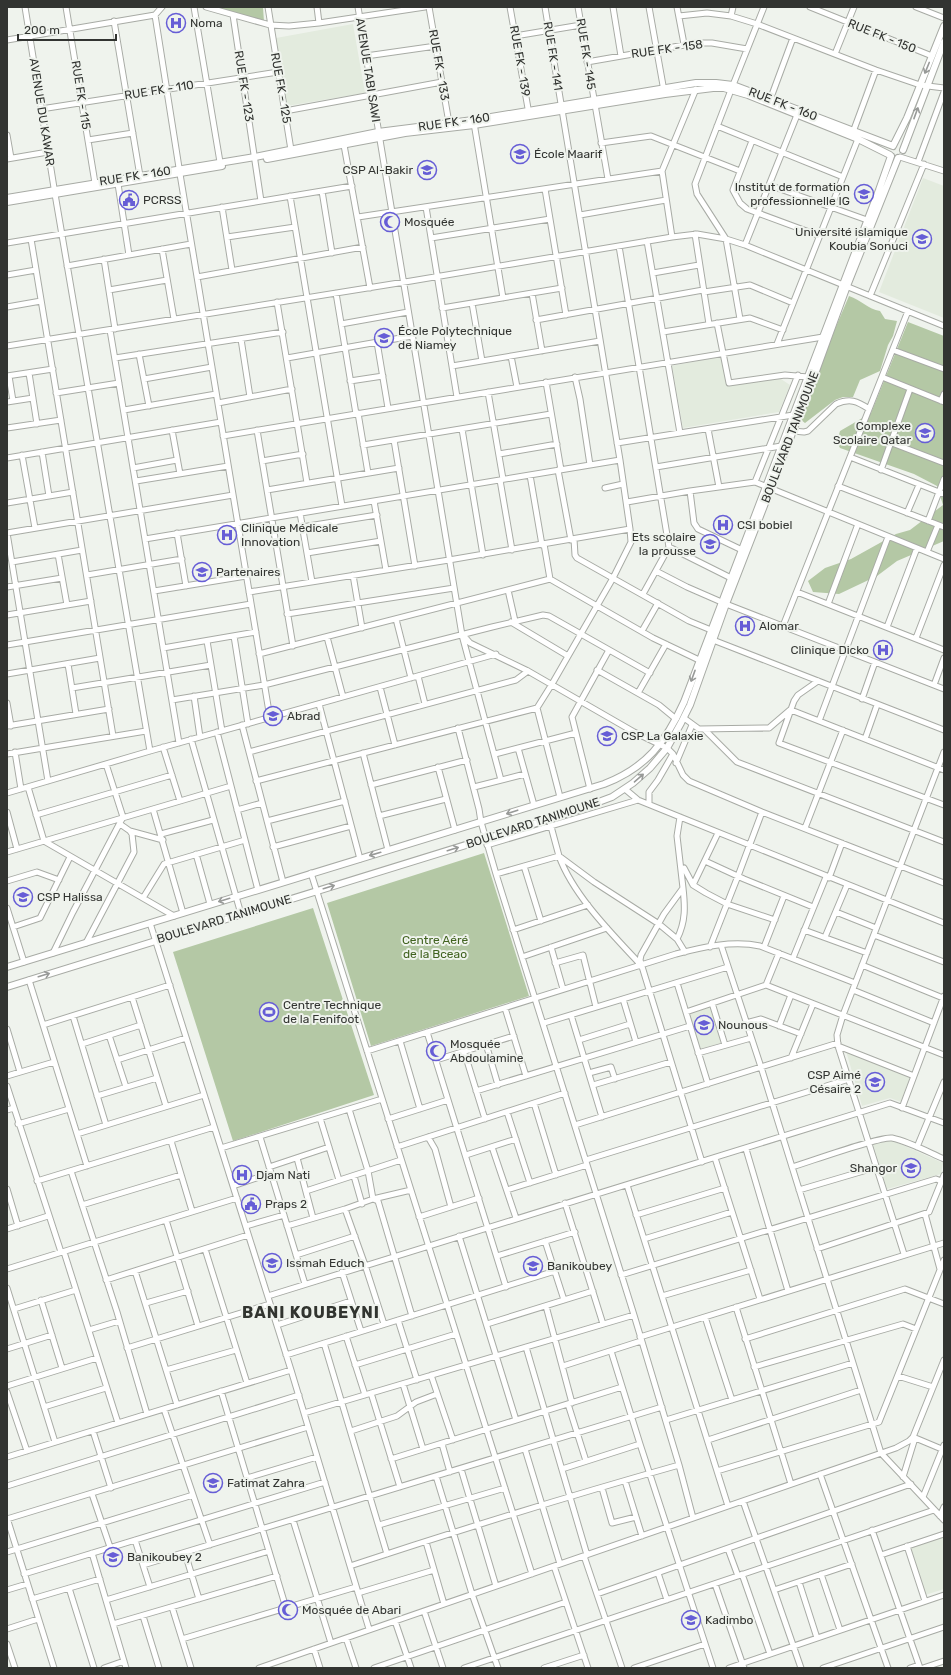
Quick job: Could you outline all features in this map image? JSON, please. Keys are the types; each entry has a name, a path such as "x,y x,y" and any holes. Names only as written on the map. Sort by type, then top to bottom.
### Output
{"main road":[{"path":"944,26 932,56 923,86 903,150 899,158 895,158 890,155 890,150 893,146 923,86 944,42"},
{"name":"RUE FK - 160","path":"7,202 95,183 179,172 220,162 255,159 291,150 379,135 594,103 664,91 696,83 732,87 893,146"},
{"name":"RUE FK - 160","path":"664,91 724,86"},
{"name":"RUE FK - 160","path":"732,87 858,139 890,155"},
{"name":"RUE FK - 160","path":"405,131 449,123 474,122"},
{"name":"RUE FK - 160","path":"7,198 118,184 344,144 379,135"},
{"path":"893,146 900,146 903,150"},
{"name":"BOULEVARD TANIMOUNE","path":"7,987 316,891 550,822 614,796 650,769 667,748 684,718 713,640 731,578 793,431 867,220 880,190 890,155"},
{"name":"BOULEVARD TANIMOUNE","path":"7,967 590,789 623,776 644,762 661,745 676,719 711,630 724,603 769,487 781,446 823,337 899,158"}],"street":[{"name":"AVENUE DU KAWAR","path":"25,7 54,192 150,751"},
{"name":"RUE FK - 115","path":"66,7 95,183"},
{"path":"7,40 70,28 155,15 162,7"},
{"path":"194,7 220,162"},
{"path":"206,7 270,25 319,23 425,7"},
{"name":"RUE FK - 125","path":"268,7 291,150"},
{"path":"317,7 319,23"},
{"name":"AVENUE TABI SAWI","path":"358,7 462,635 468,662 486,721 501,780"},
{"name":"RUE FK - 133","path":"429,7 449,123"},
{"name":"RUE FK - 139","path":"510,7 529,113"},
{"name":"RUE FK - 141","path":"537,708 613,578 631,542 620,460 575,184 544,7"},
{"name":"RUE FK - 145","path":"578,7 608,179"},
{"path":"613,7 621,56"},
{"path":"649,7 664,91"},
{"path":"677,7 684,44"},
{"path":"731,16 733,7"},
{"path":"740,319 726,239 697,194 695,184 764,7"},
{"name":"RUE FK - 150","path":"810,7 932,56"},
{"path":"835,54 854,7"},
{"path":"916,7 944,18"},
{"path":"679,16 707,10 731,16 757,24 876,70 923,86 943,88 918,162"},
{"path":"155,15 179,172 270,718"},
{"name":"RUE FK - 123","path":"233,15 261,201"},
{"path":"114,21 140,176"},
{"path":"515,36 581,25"},
{"path":"770,100 793,38"},
{"name":"RUE FK - 158","path":"587,62 684,44 712,43 748,48"},
{"path":"366,56 436,46"},
{"path":"853,132 876,70"},
{"name":"RUE FK - 110","path":"41,109 206,82 278,72"},
{"path":"285,111 442,82"},
{"path":"672,237 662,171 696,89"},
{"path":"745,245 797,115"},
{"path":"474,122 503,298"},
{"path":"717,126 843,177"},
{"path":"88,140 133,133"},
{"path":"7,135 9,158 48,152"},
{"path":"601,143 648,136 673,144 740,171"},
{"path":"776,344 807,270 858,139"},
{"path":"752,141 733,190 741,205 820,236"},
{"path":"344,144 370,288"},
{"path":"903,150 911,160"},
{"path":"899,158 918,162 944,172"},
{"path":"870,296 924,164"},
{"path":"358,217 662,171"},
{"path":"118,184 129,255"},
{"path":"768,185 867,220"},
{"path":"7,243 352,186"},
{"path":"545,189 566,315"},
{"path":"322,191 332,253"},
{"path":"290,196 342,506"},
{"path":"580,215 666,200"},
{"path":"222,207 232,270"},
{"path":"426,207 457,397"},
{"path":"431,238 550,219"},
{"path":"227,237 295,227"},
{"path":"695,234 709,324"},
{"path":"7,346 695,234 726,239 745,245 944,326"},
{"path":"31,239 113,736"},
{"path":"647,241 680,433"},
{"path":"67,266 191,244"},
{"path":"619,246 669,547 643,594"},
{"path":"197,277 363,247"},
{"path":"162,249 174,319"},
{"path":"104,259 109,290 115,358 179,743"},
{"path":"652,273 700,265"},
{"path":"7,275 36,270"},
{"path":"109,290 167,280"},
{"path":"536,320 704,291 750,285 793,303"},
{"path":"442,308 562,288"},
{"path":"336,293 350,381 368,473"},
{"path":"532,293 542,351"},
{"path":"7,307 41,302"},
{"path":"278,302 307,483"},
{"path":"472,303 482,361"},
{"path":"341,324 408,312"},
{"path":"783,626 908,312"},
{"path":"663,332 750,318 782,330"},
{"path":"717,323 729,383 772,376 798,375 808,377"},
{"path":"115,358 282,332"},
{"path":"287,358 412,336"},
{"path":"223,436 823,337"},
{"path":"241,339 250,397"},
{"path":"377,342 388,408"},
{"path":"452,366 600,342"},
{"path":"893,350 944,369"},
{"path":"139,354 148,406"},
{"path":"511,356 517,387"},
{"path":"144,379 212,367"},
{"path":"33,398 10,401 8,376 52,369"},
{"path":"29,373 37,424"},
{"path":"755,482 798,375"},
{"path":"350,381 383,376"},
{"path":"882,377 943,402 944,394"},
{"path":"575,378 580,399 590,465"},
{"path":"546,382 557,444 559,470 576,557 643,594 658,604 711,630"},
{"path":"56,393 119,383"},
{"path":"218,403 292,389"},
{"path":"881,470 892,443 910,389"},
{"path":"488,392 499,454 501,479 512,550"},
{"path":"124,410 216,394"},
{"path":"793,431 808,431 836,404 842,402 852,400 857,401 869,409"},
{"path":"363,445 552,414"},
{"path":"617,443 793,415"},
{"path":"7,428 61,420"},
{"path":"7,458 221,422"},
{"path":"462,429 483,555"},
{"path":"708,429 719,486"},
{"path":"172,430 180,474"},
{"path":"257,430 293,646"},
{"path":"394,440 415,566"},
{"path":"892,443 944,463"},
{"path":"499,454 557,444"},
{"path":"656,467 781,446"},
{"path":"42,452 49,496"},
{"path":"262,461 303,454"},
{"path":"22,455 34,528"},
{"path":"850,458 942,493"},
{"path":"133,468 177,460"},
{"path":"145,539 620,460"},
{"path":"136,482 228,466"},
{"path":"267,490 399,468"},
{"path":"530,475 550,579"},
{"path":"928,521 942,493 944,479"},
{"path":"626,502 719,486 755,482 944,559"},
{"path":"605,488 623,484"},
{"path":"907,513 919,484"},
{"path":"838,486 944,527"},
{"path":"690,491 694,523 698,529 742,550"},
{"path":"7,503 73,492"},
{"path":"48,781 7,533 233,495"},
{"path":"374,501 386,570"},
{"path":"300,513 312,582"},
{"path":"302,527 377,514"},
{"path":"828,604 858,524"},
{"path":"927,552 938,525"},
{"path":"249,592 483,555 630,529"},
{"path":"177,533 186,586"},
{"path":"819,721 888,537"},
{"path":"307,553 381,541"},
{"path":"669,547 731,578"},
{"path":"887,627 917,548"},
{"path":"12,562 82,550"},
{"path":"58,554 67,605"},
{"path":"87,575 182,559"},
{"path":"916,638 944,565"},
{"path":"656,571 687,587 724,603 944,689"},
{"path":"154,591 246,576"},
{"path":"353,576 362,628"},
{"path":"7,587 62,578"},
{"path":"259,654 550,579 642,631 699,660"},
{"path":"287,614 454,588"},
{"path":"508,590 513,622 568,656"},
{"path":"797,592 944,650"},
{"path":"7,615 91,601"},
{"path":"7,645 251,604"},
{"path":"642,631 658,604"},
{"path":"172,700 264,685 404,649 546,615 650,673"},
{"path":"396,619 411,678"},
{"path":"163,648 256,632"},
{"path":"462,635 470,643 496,654 528,671 637,734 667,748 673,754 683,776 689,781 762,812 944,883"},
{"path":"234,636 248,724"},
{"path":"327,637 343,697"},
{"path":"713,640 944,730"},
{"path":"207,641 216,693 220,732 231,786 258,890"},
{"path":"638,693 666,644"},
{"path":"590,789 572,717 609,650"},
{"path":"7,793 163,747 496,654"},
{"path":"7,674 100,658"},
{"path":"934,685 944,658"},
{"path":"862,699 875,662"},
{"path":"68,664 76,714"},
{"path":"72,688 211,665"},
{"path":"597,670 661,706 676,719"},
{"path":"249,752 326,730 517,680 528,671"},
{"path":"418,676 425,704"},
{"path":"818,681 798,695 779,743 831,761 944,805"},
{"path":"380,687 395,745"},
{"path":"194,696 200,737"},
{"path":"7,703 9,726 109,709"},
{"path":"319,704 360,859"},
{"path":"865,739 877,705"},
{"path":"256,781 537,708 560,797"},
{"path":"791,710 944,770"},
{"path":"684,718 699,729 705,730 769,728 791,710"},
{"path":"242,725 283,882"},
{"path":"676,763 692,725"},
{"path":"458,728 474,787 486,842 597,1193 666,1420 693,1518"},
{"path":"705,730 730,757 737,762 944,842"},
{"path":"805,828 843,730"},
{"path":"7,754 146,731"},
{"path":"495,754 576,733"},
{"path":"191,740 241,914"},
{"path":"163,747 180,801"},
{"path":"518,748 534,805"},
{"path":"15,752 21,789"},
{"path":"904,1254 838,1045 837,1035 852,990 944,752"},
{"path":"363,753 388,850"},
{"path":"649,804 649,792 658,780 673,754"},
{"path":"371,785 467,760"},
{"path":"53,953 123,817 106,764"},
{"path":"438,767 454,830"},
{"path":"474,787 525,774"},
{"path":"36,816 172,775"},
{"path":"7,852 231,786"},
{"path":"28,787 44,841 174,916"},
{"path":"625,789 638,800 944,923"},
{"path":"379,816 446,799"},
{"path":"638,800 550,822 563,867 588,905 641,965"},
{"path":"267,821 345,801"},
{"path":"238,810 262,803"},
{"path":"153,808 184,913"},
{"path":"7,812 17,849"},
{"path":"710,947 762,812"},
{"path":"678,939 682,929 685,912 681,859 677,833 680,817"},
{"path":"120,824 130,831 162,837 213,820"},
{"path":"274,847 351,826"},
{"path":"86,943 134,852 133,837 130,831"},
{"path":"693,885 718,833"},
{"path":"143,898 161,866 169,862 245,840"},
{"path":"792,958 842,843"},
{"path":"196,854 210,904"},
{"path":"496,874 559,856"},
{"path":"559,856 594,882 659,924 678,939 685,952"},
{"path":"13,927 40,918 70,857"},
{"path":"681,859 686,873 693,885 727,904 775,920"},
{"path":"705,860 738,876 813,907"},
{"path":"524,866 541,921"},
{"path":"7,881 37,872 59,880"},
{"path":"311,873 532,1574"},
{"path":"825,937 847,885"},
{"path":"683,888 659,924 641,955 641,965 702,1162"},
{"path":"764,947 784,896"},
{"path":"514,930 588,905"},
{"path":"7,908 24,962"},
{"path":"836,912 876,928"},
{"path":"150,923 291,1370 369,1629"},
{"path":"522,957 608,928"},
{"path":"804,930 867,953"},
{"path":"874,935 944,962"},
{"path":"367,1052 641,965 685,952 721,945 748,943 764,947 855,983"},
{"path":"721,945 761,1067 881,1453 942,1518"},
{"path":"551,947 564,989"},
{"path":"766,985 779,953"},
{"path":"555,963 583,955 596,1007"},
{"path":"862,965 944,997 902,1108"},
{"path":"544,1023 728,967"},
{"path":"29,980 87,1166"},
{"path":"677,983 708,1084"},
{"path":"43,1025 170,985"},
{"path":"686,1012 766,985 944,1055"},
{"path":"852,990 934,1023"},
{"path":"779,1026 791,995"},
{"path":"132,997 166,1106"},
{"path":"623,999 636,1042"},
{"path":"712,1003 725,1045"},
{"path":"791,1058 813,1004"},
{"path":"505,1008 526,1076"},
{"path":"572,1015 602,1116"},
{"path":"73,1016 106,1125"},
{"path":"746,1023 761,1019 801,1034"},
{"path":"579,1040 630,1024"},
{"path":"82,1044 141,1025"},
{"path":"476,1091 690,1026"},
{"path":"7,1029 8,1038 20,1072"},
{"path":"427,1032 506,1286"},
{"path":"109,1035 126,1087"},
{"path":"436,1060 514,1036"},
{"path":"117,1060 186,1038"},
{"path":"698,1053 751,1038"},
{"path":"400,1041 420,1109"},
{"path":"486,1044 498,1084"},
{"path":"575,1125 761,1067 838,1045 914,1076"},
{"path":"464,1051 485,1119"},
{"path":"7,1076 54,1062"},
{"path":"593,1085 671,1062"},
{"path":"589,1073 611,1067 615,1079"},
{"path":"97,1096 157,1078"},
{"path":"507,1190 556,1175 587,1162 691,1128 849,1079"},
{"path":"917,1147 944,1082"},
{"path":"7,1086 48,1216 76,1290 96,1358 118,1423"},
{"path":"397,1147 565,1093"},
{"path":"77,1134 204,1095"},
{"path":"221,1148 382,1099"},
{"path":"388,1119 448,1100"},
{"path":"534,1103 556,1175"},
{"path":"268,1296 597,1193 746,1149 890,1103 944,1123"},
{"path":"7,1110 14,1108"},
{"path":"18,1124 69,1109"},
{"path":"349,1109 368,1171 373,1199"},
{"path":"507,1112 530,1183"},
{"path":"320,1118 339,1180"},
{"path":"37,1181 214,1127"},
{"path":"260,1136 305,1284"},
{"path":"428,1137 435,1149 451,1207"},
{"path":"792,1167 869,1143 891,1138 917,1147 944,1159"},
{"path":"466,1155 516,1139"},
{"path":"171,1140 192,1212"},
{"path":"269,1167 330,1147"},
{"path":"492,1147 516,1218"},
{"path":"746,1149 788,1291"},
{"path":"297,1158 313,1218"},
{"path":"716,1158 760,1300"},
{"path":"306,1190 401,1160"},
{"path":"799,1190 876,1167"},
{"path":"71,1171 147,1414"},
{"path":"233,1186 271,1173"},
{"path":"82,1205 181,1175"},
{"path":"817,1249 929,1212 943,1182 944,1175"},
{"path":"354,1176 362,1204"},
{"path":"621,1275 936,1179 943,1182"},
{"path":"627,1185 728,1506"},
{"path":"636,1215 725,1188"},
{"path":"7,1190 8,1198 18,1226"},
{"path":"287,1226 362,1204 373,1199 411,1190"},
{"path":"7,1268 237,1198"},
{"path":"419,1217 479,1198"},
{"path":"373,1199 378,1201 412,1316"},
{"path":"566,1203 603,1324"},
{"path":"345,1209 384,1324"},
{"path":"644,1239 732,1212"},
{"path":"924,1214 940,1269"},
{"path":"246,1226 284,1215"},
{"path":"7,1229 48,1216"},
{"path":"166,1220 198,1326"},
{"path":"497,1256 574,1232"},
{"path":"106,1280 248,1235"},
{"path":"296,1255 355,1236"},
{"path":"459,1236 516,1420"},
{"path":"545,1241 564,1300"},
{"path":"563,1366 611,1351 672,1327 904,1254 944,1243"},
{"path":"205,1249 247,1383"},
{"path":"718,1471 879,1422 944,1260"},
{"path":"662,1296 751,1270"},
{"path":"135,1271 177,1405"},
{"path":"342,1272 361,1331"},
{"path":"286,1355 555,1272"},
{"path":"7,1288 55,1442"},
{"path":"745,1339 905,1289 944,1304"},
{"path":"14,1309 76,1290"},
{"path":"146,1303 188,1290"},
{"path":"487,1324 593,1291"},
{"path":"41,1300 62,1368"},
{"path":"277,1325 351,1301"},
{"path":"127,1348 270,1304"},
{"path":"546,1306 563,1366 577,1433 586,1461"},
{"path":"736,1307 791,1484"},
{"path":"304,1413 634,1315"},
{"path":"705,1317 732,1400"},
{"path":"398,1320 417,1380"},
{"path":"89,1330 119,1321"},
{"path":"754,1367 903,1324 916,1329"},
{"path":"355,1365 456,1334"},
{"path":"7,1349 52,1335"},
{"path":"346,1336 365,1395"},
{"path":"324,1343 388,1554"},
{"path":"526,1347 562,1469 585,1555 622,1668"},
{"path":"166,1370 236,1350"},
{"path":"611,1351 649,1474 713,1668"},
{"path":"7,1386 96,1358"},
{"path":"904,1477 914,1438 933,1387 943,1366 944,1360"},
{"path":"666,1420 853,1363"},
{"path":"7,1457 291,1370"},
{"path":"431,1375 453,1440"},
{"path":"898,1376 933,1387"},
{"path":"402,1384 423,1450"},
{"path":"391,1459 622,1387"},
{"path":"44,1407 106,1388"},
{"path":"708,1440 861,1390"},
{"path":"221,1391 286,1608"},
{"path":"7,1392 27,1451"},
{"path":"371,1393 400,1487"},
{"path":"351,1431 397,1416 410,1407 437,1394"},
{"path":"7,1486 298,1395"},
{"path":"143,1566 662,1407"},
{"path":"164,1409 210,1545"},
{"path":"54,1668 7,1519 308,1427"},
{"path":"93,1430 111,1488"},
{"path":"259,1668 896,1448 914,1438 944,1448 923,1498"},
{"path":"442,1444 450,1472"},
{"path":"562,1469 640,1444"},
{"path":"525,1449 560,1564"},
{"path":"247,1478 317,1456"},
{"path":"350,1566 477,1526 513,1513 543,1506 679,1466"},
{"path":"461,1469 496,1586"},
{"path":"820,1474 888,1668"},
{"path":"436,1476 472,1594 486,1630 498,1668"},
{"path":"625,1481 642,1536"},
{"path":"24,1574 325,1482"},
{"path":"597,1594 911,1484"},
{"path":"379,1525 445,1504 505,1488"},
{"path":"602,1488 612,1523 636,1517"},
{"path":"92,1494 110,1548"},
{"path":"7,1552 193,1495"},
{"path":"743,1501 801,1668"},
{"path":"942,1518 944,1506"},
{"path":"464,1668 934,1510"},
{"path":"293,1520 331,1643"},
{"path":"872,1530 921,1667"},
{"path":"881,1555 944,1534"},
{"path":"135,1540 150,1587"},
{"path":"426,1542 444,1604"},
{"path":"907,1546 925,1601"},
{"path":"728,1549 740,1575 770,1654"},
{"path":"106,1600 269,1551"},
{"path":"92,1553 126,1668"},
{"path":"185,1553 199,1599"},
{"path":"774,1590 852,1564"},
{"path":"554,1566 588,1668"},
{"path":"358,1593 434,1570"},
{"path":"658,1573 667,1600"},
{"path":"821,1574 840,1630"},
{"path":"113,1624 276,1576"},
{"path":"32,1599 100,1579"},
{"path":"799,1582 817,1638"},
{"path":"7,1590 27,1584"},
{"path":"715,1584 743,1666"},
{"path":"182,1640 356,1587"},
{"path":"69,1588 94,1668"},
{"path":"729,1668 743,1666 770,1654 944,1595"},
{"path":"374,1668 566,1602"},
{"path":"172,1607 191,1668"},
{"path":"424,1611 443,1668"},
{"path":"142,1616 159,1668"},
{"path":"7,1629 38,1619"},
{"path":"395,1621 411,1668"},
{"path":"823,1668 944,1627"},
{"path":"346,1638 356,1668"},
{"path":"7,1644 15,1668"},
{"path":"634,1668 705,1644"},
{"path":"314,1649 320,1668"},
{"path":"544,1668 559,1666 584,1655"},
{"path":"910,1668 921,1667 944,1661"},
{"path":"104,1668 124,1662"}],"shaded area":[{"path":"353,24 365,93 287,106 276,38"},
{"name":"Université islamique Koubia Sonuci","path":"923,178 944,186 944,318 879,292"},
{"path":"723,356 728,385 778,377 790,385 779,412 683,428 672,366"},
{"name":"Nounous","path":"711,1007 721,1043 700,1049 689,1013"},
{"path":"846,1051 911,1077 901,1102 890,1098 862,1106"},
{"name":"Shangor","path":"889,1139 943,1163 941,1174 887,1189 873,1144"},
{"path":"944,1536 944,1589 925,1595 910,1547"}],"green space":[{"path":"211,7 263,7 264,22"},
{"path":"849,296 880,311 885,319 897,321 893,336 888,345 880,371 860,380 853,397 843,397 835,400 805,423 801,420 829,343"},
{"path":"908,322 944,336 944,541 897,561 877,576 839,594 813,592 808,581 825,568 851,559 896,534 910,530 943,505 937,486 914,474 840,448 837,442 840,431 871,413"},
{"name":"Centre Aéré de la Bceao","path":"484,853 529,996 371,1046 327,903"},
{"name":"Centre Technique de la Fenifoot","path":"313,908 374,1095 233,1141 173,952"}],"place":[{"name":"Noma","path":"176,23"},
{"name":"École Maarif","path":"520,154"},
{"name":"CSP Al-Bakir","path":"427,170"},
{"name":"Institut de formation professionnelle IG","path":"864,194"},
{"name":"PCRSS","path":"129,200"},
{"name":"Mosquée","path":"390,222"},
{"name":"Université islamique Koubia Sonuci","path":"922,239"},
{"name":"École Polytechnique de Niamey","path":"384,338"},
{"name":"Complexe Scolaire Qatar","path":"925,433"},
{"name":"CSI bobiel","path":"723,525"},
{"name":"Clinique Médicale Innovation","path":"227,535"},
{"name":"Ets scolaire la prousse","path":"710,544"},
{"name":"Partenaires","path":"202,572"},
{"name":"Alomar","path":"745,626"},
{"name":"Clinique Dicko","path":"883,650"},
{"name":"Abrad","path":"273,716"},
{"name":"CSP La Galaxie","path":"607,736"},
{"name":"CSP Halissa","path":"23,897"},
{"name":"Centre Technique de la Fenifoot","path":"269,1012"},
{"name":"Nounous","path":"704,1025"},
{"name":"Mosquée Abdoulamine","path":"436,1051"},
{"name":"CSP Aimé Césaire 2","path":"875,1082"},
{"name":"Shangor","path":"911,1168"},
{"name":"Djam Nati","path":"242,1175"},
{"name":"Praps 2","path":"251,1204"},
{"name":"Issmah Educh","path":"272,1263"},
{"name":"Banikoubey","path":"533,1266"},
{"name":"Fatimat Zahra","path":"213,1483"},
{"name":"Banikoubey 2","path":"113,1557"},
{"name":"Mosquée de Abari","path":"288,1610"},
{"name":"Kadimbo","path":"691,1620"}],"district":[{"name":"BANI KOUBEYNI","path":"311,1312"}]}
